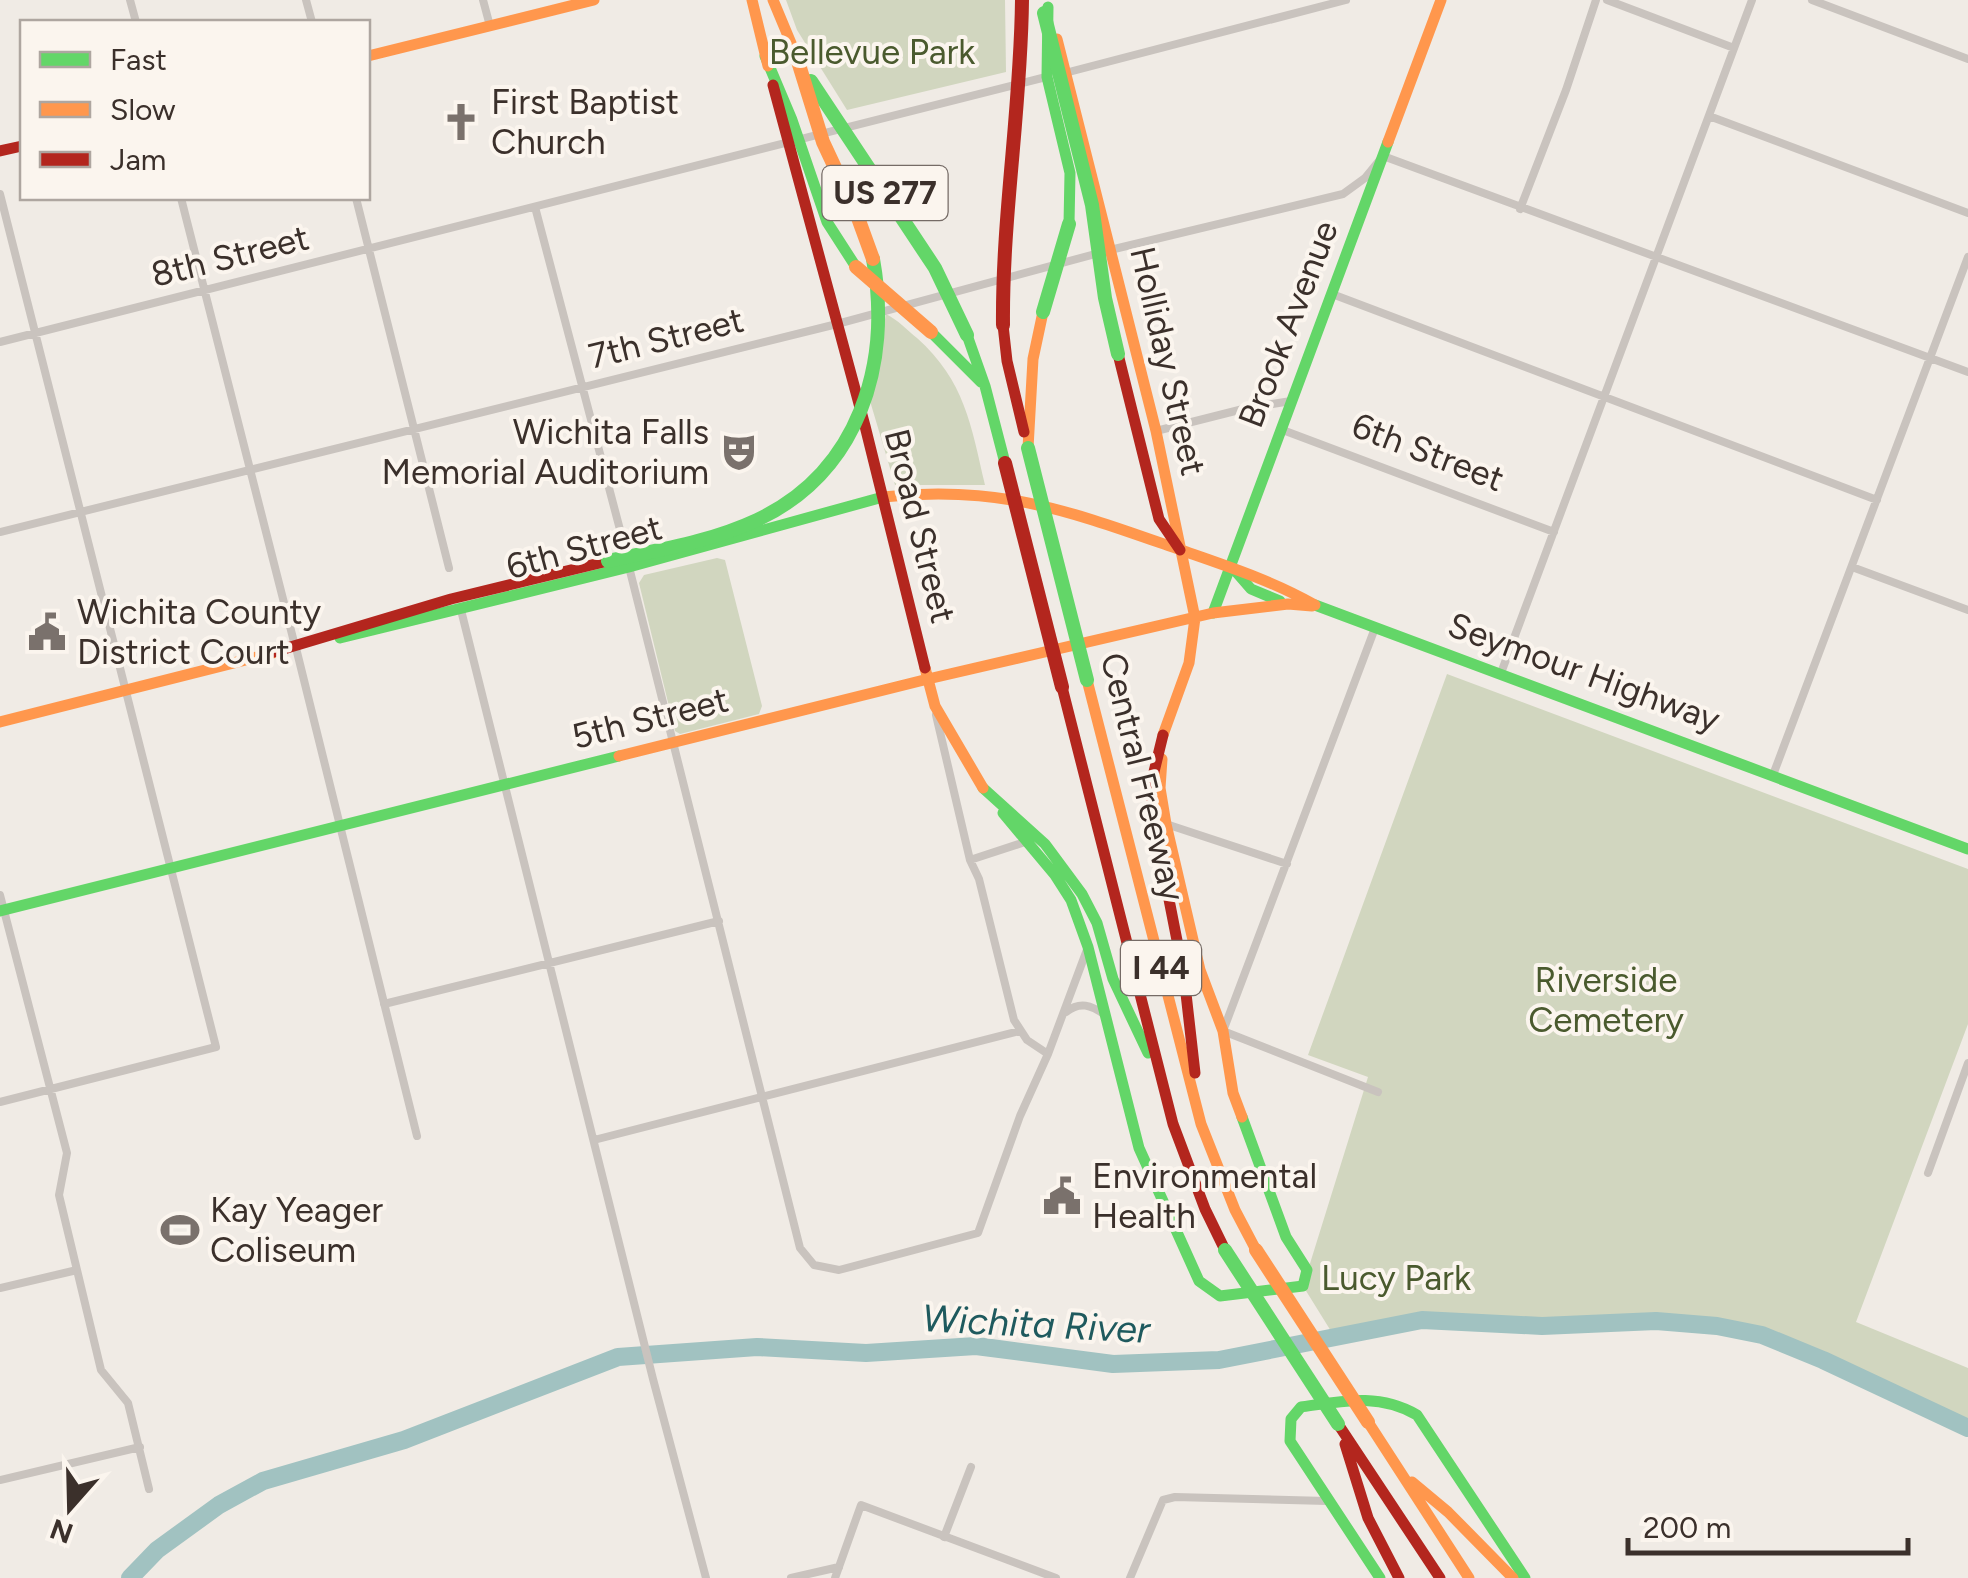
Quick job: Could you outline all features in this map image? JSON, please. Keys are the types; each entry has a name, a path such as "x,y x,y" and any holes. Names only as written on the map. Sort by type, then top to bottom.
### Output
{"main road":[{"path":"370,56 594,0"},
{"path":"752,0 765,56 794,142 835,242 856,267 986,386"},
{"name":"US 277","path":"773,0 796,54"},
{"name":"Central Freeway","path":"1022,0 1021,76 1002,252 1007,361 1202,1124 1235,1210 1256,1250 1469,1578"},
{"name":"Brook Avenue","path":"1189,668 1231,566 1442,0"},
{"path":"1028,448 1032,358 1069,224 1070,173 1047,77 1045,2"},
{"path":"1045,2 1092,205 1105,298 1158,519 1180,550"},
{"name":"Holliday Street","path":"1045,2 1156,431 1195,618 1189,668 1163,735"},
{"path":"0,722 295,647 452,598 740,527 801,493 828,465 855,426 868,398 878,352 880,302 864,231 822,140 796,54"},
{"name":"Central Freeway","path":"796,54 835,120 935,268 986,386 1162,1082 1190,1172 1225,1250 1440,1578"},
{"name":"Broad Street","path":"794,142 934,706"},
{"name":"6th Street","path":"295,647 462,610 882,497 950,490 1022,498 1071,510 1180,550"},
{"name":"Seymour Highway","path":"1180,550 1284,586 1318,606 1375,628 1968,849"},
{"path":"1231,566 1242,584 1288,604"},
{"name":"5th Street","path":"1,905 172,868 928,679 1213,613 1288,604 1318,606"},
{"path":"934,706 982,788 1046,844 1082,894 1097,923 1113,979 1162,1082"},
{"path":"1163,735 1151,784 1152,812 1184,976 1202,1124"},
{"name":"Central Freeway","path":"982,788 1028,841 1071,900 1088,948 1139,1148 1198,1281 1220,1296 1303,1286 1307,1270 1286,1237 1233,1092 1223,1031 1200,970 1160,788 1163,735"},
{"path":"1380,1578 1290,1441 1291,1419 1301,1407 1382,1398 1417,1415 1525,1578"},
{"path":"1338,1424 1368,1518 1399,1578"},
{"path":"1400,1471 1448,1512 1513,1578"}],"street":[{"path":"483,0 490,26"},
{"name":"8th Street","path":"0,342 1047,77 1314,2 1346,0"},
{"path":"1520,208 1596,0"},
{"path":"1608,0 1734,48"},
{"path":"1501,672 1752,0"},
{"path":"1812,0 1968,58"},
{"path":"1709,116 1968,214"},
{"path":"1384,156 1968,372"},
{"name":"7th Street","path":"0,532 1344,194 1384,156"},
{"path":"0,194 216,1047 0,1102"},
{"name":"7th Street","path":"1344,194 1367,200"},
{"path":"182,200 418,1136"},
{"path":"357,200 449,568"},
{"path":"536,207 624,541"},
{"path":"1773,775 1968,256"},
{"path":"1332,294 1877,500"},
{"path":"1156,431 1291,401"},
{"name":"6th Street","path":"1280,429 1554,532"},
{"path":"1852,566 1968,610"},
{"path":"629,567 800,1248 806,1258 825,1270 839,1270 978,1233 1088,948"},
{"path":"462,610 652,1379 706,1578"},
{"path":"1375,628 1223,1031 1378,1092"},
{"name":"Broad Street","path":"934,706 970,860 1019,1032"},
{"path":"1166,824 1287,864"},
{"path":"970,860 1028,841"},
{"path":"1,905 67,1153 59,1195 101,1370 128,1403 149,1489"},
{"path":"384,1004 719,920"},
{"path":"1062,1015 1074,1006 1087,1004 1105,1015"},
{"path":"594,1140 1019,1032 1048,1054"},
{"path":"1928,1173 1968,1063"},
{"path":"0,1288 77,1270"},
{"path":"0,1480 140,1447"},
{"path":"944,1536 971,1467"},
{"path":"1130,1578 1155,1511 1163,1500 1175,1497 1327,1501"},
{"path":"835,1578 861,1505 1056,1578"},
{"path":"791,1578 839,1567"}],"green space":[{"name":"Bellevue Park","path":"786,0 1005,0 1006,72 847,110 797,30"},
{"path":"886,314 933,354 956,388 970,423 985,485 895,485 870,401"},
{"path":"717,558 725,560 762,706 759,714 680,734 675,731 639,583 644,575"},
{"name":"Riverside Cemetery","path":"1447,674 1968,869 1968,1024 1856,1322 1968,1368 1968,1428 1823,1360 1761,1335 1717,1326 1656,1321 1542,1326 1422,1320 1334,1336 1303,1286 1368,1077 1308,1055"}],"waterway":[{"name":"Wichita River","path":"130,1578 157,1550 219,1505 263,1481 404,1440 618,1357 757,1347 866,1353 976,1346 1113,1364 1219,1360 1422,1320 1542,1326 1656,1321 1717,1326 1762,1335 1968,1428"}],"traffic: fast":[{"path":"1048,7 1047,77 1070,173 1069,224"},
{"path":"1044,13 1092,205 1105,298 1118,354"},
{"path":"765,56 827,222 856,267"},
{"path":"811,81 935,268 967,335"},
{"path":"1213,613 1388,142"},
{"path":"1043,312 1069,224"},
{"path":"608,561 684,545 739,528 792,499 821,474 844,444 872,375 878,298 873,259"},
{"path":"931,332 981,382"},
{"path":"967,335 1005,463"},
{"path":"1028,448 1087,680"},
{"path":"340,638 629,567 883,497"},
{"path":"1231,566 1251,589 1280,601"},
{"path":"1315,605 1968,849"},
{"path":"0,911 619,756"},
{"path":"983,788 1045,844 1082,894 1097,923 1113,979 1148,1053"},
{"path":"1003,813 1071,900 1088,947 1139,1148 1199,1281 1220,1296 1303,1286 1307,1270 1286,1237 1242,1117"},
{"path":"1225,1250 1338,1424"},
{"path":"1380,1578 1290,1441 1291,1419 1301,1407 1375,1401 1417,1415 1525,1578"}],"traffic: slow":[{"path":"370,56 594,0"},
{"path":"752,0 768,66"},
{"path":"773,0 796,55"},
{"path":"1388,142 1441,0"},
{"path":"1057,39 1156,431 1195,618 1189,663 1163,735"},
{"path":"796,55 823,142 873,259"},
{"path":"856,267 931,332"},
{"path":"1028,448 1033,359 1043,312"},
{"path":"883,497 964,494 1035,504 1233,568 1315,605"},
{"path":"928,679 1213,613 1288,604 1312,606"},
{"path":"0,722 273,653"},
{"path":"925,668 935,706 983,788"},
{"path":"619,756 928,679"},
{"path":"1087,680 1201,1124 1235,1210 1256,1250"},
{"path":"1162,759 1160,788 1166,824 1200,970 1223,1031 1233,1093 1242,1117"},
{"path":"1256,1250 1368,1422"},
{"path":"1368,1422 1469,1578"},
{"path":"1412,1482 1448,1512 1513,1578"}],"traffic: jam":[{"path":"1003,325 1022,0"},
{"path":"773,85 925,668"},
{"path":"0,151 20,146"},
{"path":"1003,325 1007,361 1024,432"},
{"path":"1118,354 1159,519 1180,550"},
{"path":"1005,463 1062,687"},
{"path":"267,654 451,599 608,561"},
{"path":"1062,687 1173,1124 1225,1250"},
{"path":"1163,735 1151,784 1152,813 1184,976 1195,1073"},
{"path":"1338,1424 1440,1578"},
{"path":"1345,1444 1368,1518 1399,1578"}],"place":[{"name":"First Baptist Church","path":"461,122"},
{"name":"Wichita Falls Memorial Auditorium","path":"739,452"},
{"name":"Wichita County District Court","path":"47,632"},
{"name":"Environmental Health","path":"1062,1196"},
{"name":"Kay Yeager Coliseum","path":"180,1230"}],"park label":[{"name":"Lucy Park","path":"1396,1278"}]}
